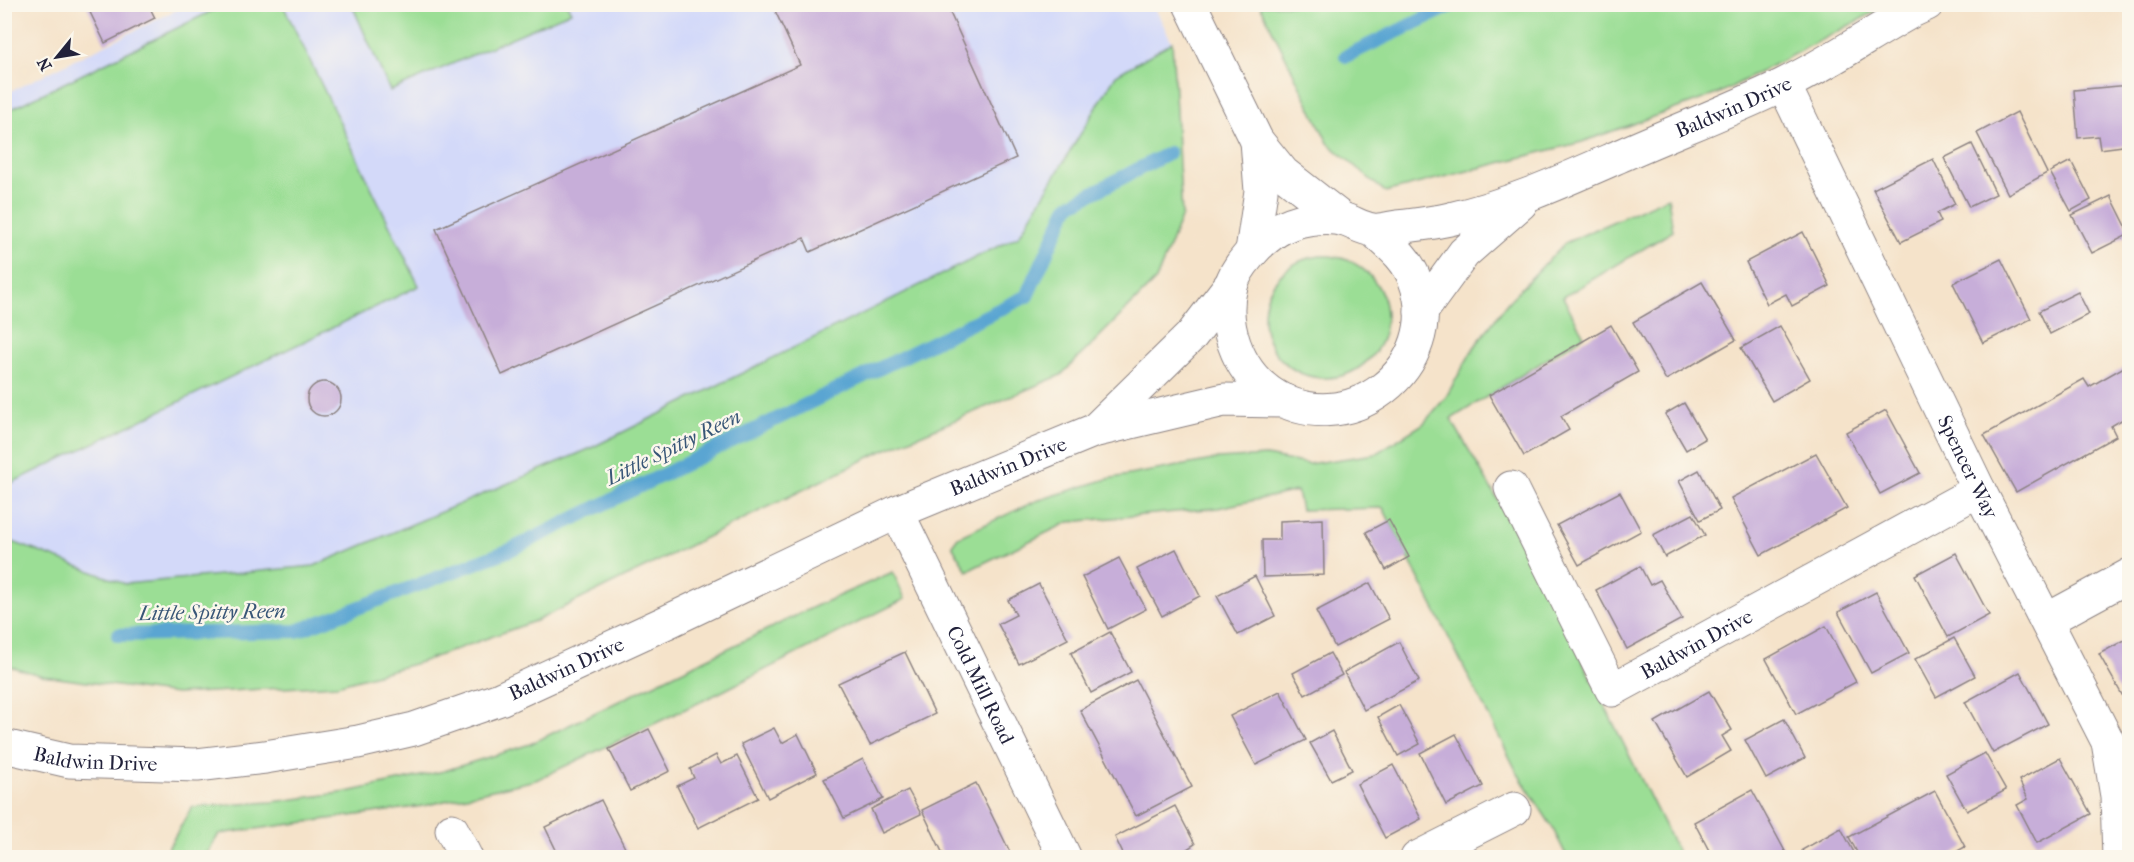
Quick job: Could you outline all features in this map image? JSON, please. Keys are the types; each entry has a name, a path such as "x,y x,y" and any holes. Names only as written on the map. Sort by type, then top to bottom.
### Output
{"street":[{"path":"1190,4 1257,141 1283,173 1342,219 1373,230 1398,251 1415,280 1421,312 1417,343 1403,370 1382,392 1354,406 1324,411 1294,405 1267,391 1246,369 1233,341 1228,311 1232,283"},
{"name":"Baldwin Drive","path":"1532,194 1784,84 1927,4"},
{"name":"Spencer Way","path":"1784,84 1979,490 2109,742 2116,796 2119,858"},
{"path":"1252,250 1261,191 1257,141"},
{"path":"1373,230 1450,219 1532,194"},
{"path":"1421,312 1464,253 1532,194"},
{"path":"1094,431 1192,335 1232,283 1252,250 1278,230 1309,219 1342,219"},
{"path":"1094,431 1224,400 1285,401"},
{"name":"Baldwin Drive","path":"4,746 69,761 197,765 346,744 414,729 500,699 897,512 1094,431"},
{"name":"Baldwin Drive","path":"1511,488 1612,690 1979,490"},
{"name":"Cold Mill Road","path":"897,512 1065,858"},
{"path":"2047,620 2130,575"},
{"path":"1417,858 1514,809"}],"shaded area":[{"path":"1153,4 1172,42 1116,75 1019,236 623,434 314,566 125,584 5,539 5,94 187,5"}],"green space":[{"path":"226,4 283,5 419,286 5,486 5,112"},
{"path":"567,4 571,12 390,91 352,5"},
{"path":"1260,5 1888,5 1720,93 1582,142 1385,192 1328,143"},
{"path":"1172,42 1182,215 1156,280 1061,375 880,452 538,620 421,662 337,685 176,694 43,676 5,665 5,539 125,584 314,566 589,449 1019,236 1116,75"},
{"path":"1668,197 1673,231 1563,297 1584,336 1451,419 1529,554 1680,857 1567,857 1551,825 1518,774 1383,508 1301,510 1297,491 1218,508 1069,522 967,571 952,545 958,537 1036,501 1107,479 1218,459 1266,456 1308,464 1375,454 1423,424 1446,397 1473,349 1508,302 1565,243"},
{"path":"1325,256 1348,261 1368,274 1381,294 1386,317 1381,340 1368,360 1348,373 1325,378 1302,373 1282,360 1269,340 1264,317 1269,294 1282,274 1302,261"},
{"path":"893,572 905,599 719,693 536,780 423,806 219,834 205,857 163,857 192,807 272,802 347,792 444,771 530,744 820,604"}],"building":[{"path":"86,4 148,4 155,18 105,43"},
{"path":"772,4 946,4 1016,158 810,252 804,238 502,375 436,229 800,65"},
{"path":"2130,85 2130,145 2100,149 2098,136 2078,138 2074,90"},
{"path":"2017,112 2047,173 2008,194 1977,133"},
{"path":"1972,144 1996,194 1969,207 1944,158"},
{"path":"1933,159 1955,204 1937,213 1941,222 1901,242 1873,189"},
{"path":"2071,161 2091,200 2071,211 2050,172"},
{"path":"2111,196 2130,234 2092,253 2072,215"},
{"path":"1803,232 1830,286 1792,306 1786,294 1767,304 1746,262"},
{"path":"2001,259 2031,319 1983,343 1953,283"},
{"path":"1702,282 1736,340 1666,380 1633,322"},
{"path":"2078,292 2089,314 2050,334 2039,311"},
{"path":"1611,325 1638,372 1561,416 1569,430 1524,456 1489,395"},
{"path":"1780,326 1810,379 1772,401 1741,348"},
{"path":"2124,367 2130,377 2130,415 2111,426 2116,436 2016,492 1984,435 2084,379 2089,387"},
{"path":"324,382 336,387 341,399 336,411 324,416 312,411 307,399 312,387"},
{"path":"1684,403 1705,439 1686,450 1665,414"},
{"path":"1886,410 1920,473 1880,494 1846,432"},
{"path":"1816,453 1847,508 1761,555 1731,498"},
{"path":"1699,470 1720,510 1700,520 1679,481"},
{"path":"1620,492 1641,531 1579,565 1557,525"},
{"path":"1693,514 1705,535 1665,557 1653,535"},
{"path":"1323,519 1324,575 1263,577 1262,540 1280,540 1280,521"},
{"path":"1389,520 1409,557 1386,570 1366,532"},
{"path":"1176,549 1200,596 1162,616 1137,569"},
{"path":"1956,553 1989,615 1948,637 1915,575"},
{"path":"1119,558 1146,609 1108,629 1082,577"},
{"path":"1640,566 1650,585 1660,580 1682,619 1627,649 1596,590"},
{"path":"1255,576 1275,616 1238,635 1217,596"},
{"path":"1370,583 1389,619 1335,647 1316,611"},
{"path":"1039,584 1068,639 1019,664 998,624 1016,615 1008,600"},
{"path":"1876,592 1909,653 1871,673 1838,612"},
{"path":"1826,626 1856,682 1796,714 1766,659"},
{"path":"1110,632 1131,672 1091,693 1071,653"},
{"path":"2130,637 2130,709 2099,654"},
{"path":"1954,638 1975,676 1936,697 1915,659"},
{"path":"1399,642 1419,681 1364,710 1344,672"},
{"path":"905,652 935,714 870,745 838,683"},
{"path":"1330,653 1342,675 1305,695 1293,673"},
{"path":"2020,672 2048,724 1993,753 1965,702"},
{"path":"1136,680 1192,787 1136,816 1080,710"},
{"path":"1280,691 1306,740 1256,765 1230,716"},
{"path":"1709,691 1732,730 1722,736 1731,751 1687,777 1655,722"},
{"path":"1399,705 1420,744 1398,756 1378,717"},
{"path":"1784,719 1805,758 1766,779 1745,740"},
{"path":"774,728 782,743 798,734 817,773 768,798 741,744"},
{"path":"649,729 670,771 630,791 609,749"},
{"path":"1332,731 1352,770 1331,780 1310,743"},
{"path":"1456,734 1483,786 1446,805 1420,753"},
{"path":"1985,753 2006,790 1967,811 1946,774"},
{"path":"716,755 721,764 737,756 758,798 698,828 677,786 694,778 690,769"},
{"path":"2060,758 2091,814 2037,843 2017,805 2028,799 2019,780"},
{"path":"863,759 883,799 844,818 824,779"},
{"path":"1393,765 1421,819 1385,838 1357,784"},
{"path":"976,783 1012,856 1009,858 945,858 922,810"},
{"path":"908,790 921,814 882,833 871,809"},
{"path":"1752,790 1786,853 1779,858 1713,858 1694,822"},
{"path":"1935,791 1965,847 1945,858 1860,858 1849,837"},
{"path":"601,800 630,858 560,858 545,827"},
{"path":"1175,806 1195,844 1187,849 1191,858 1125,858 1115,837"},
{"path":"1841,828 1857,858 1806,858 1802,850"}],"waterway":[{"name":"Little Spitty Reen","path":"1346,56 1455,4"},
{"name":"Little Spitty Reen","path":"118,635 297,631 510,550 1027,296 1068,206 1169,153"}]}
